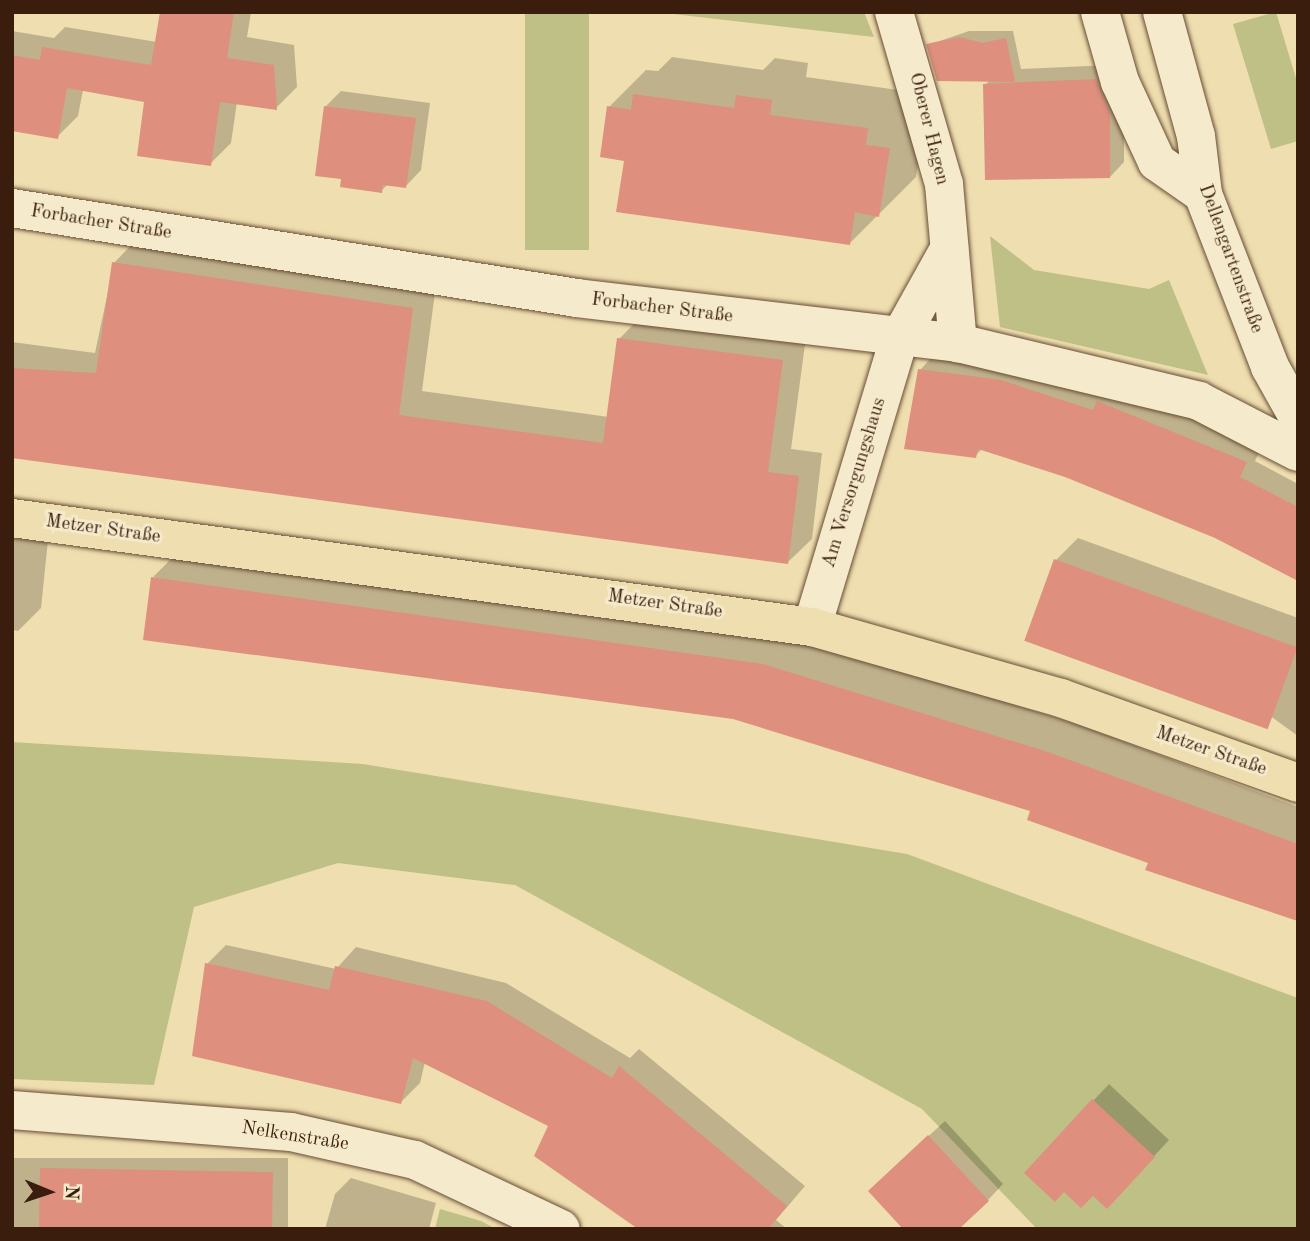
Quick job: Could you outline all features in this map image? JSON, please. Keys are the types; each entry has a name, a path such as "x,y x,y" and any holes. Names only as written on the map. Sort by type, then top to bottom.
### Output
{"main road":[{"name":"Metzer Straße","path":"12,517 812,627 1061,698 1298,783"}],"street":[{"name":"Oberer Hagen","path":"894,12 944,184 958,343"},
{"path":"1100,12 1120,82 1157,162 1203,194"},
{"name":"Dellengartenstraße","path":"1162,12 1196,136 1203,194 1270,367 1298,417"},
{"name":"Forbacher Straße","path":"12,208 577,298 899,339 958,343 1199,401 1298,452"},
{"path":"899,339 949,249"},
{"name":"Am Versorgungshaus","path":"812,627 899,339"},
{"name":"Nelkenstraße","path":"12,1110 291,1132 415,1160 561,1229"}],"green space":[{"path":"525,12 589,12 589,250 525,250"},
{"path":"656,12 864,12 874,37"},
{"path":"1276,12 1298,85 1298,141 1271,149 1233,24"},
{"path":"990,236 1034,270 1149,289 1169,280 1208,375 1000,327"},
{"path":"12,742 363,764 907,854 1298,998 1298,1229 1037,1229 922,1109 515,885 338,863 194,907 154,1085 12,1079"},
{"path":"440,1209 481,1221 496,1229 435,1229"}],"building":[{"path":"160,12 234,12 227,58 274,65 277,110 220,102 211,166 137,156 144,102 67,88 58,139 12,131 12,55 40,60 42,47 151,65"},
{"path":"960,37 982,43 1006,38 1015,82 937,81 926,44"},
{"path":"1096,79 1110,113 1110,178 985,180 983,84"},
{"path":"633,94 734,108 736,95 772,100 770,115 868,128 866,145 890,148 879,217 855,212 850,245 616,212 624,161 600,157 607,106 631,110"},
{"path":"324,106 416,118 406,188 383,185 382,193 340,187 341,179 315,176"},
{"path":"112,262 413,308 399,415 603,443 617,338 783,360 768,472 799,476 788,564 12,458 12,368 96,373"},
{"path":"918,369 1001,380 1093,410 1097,401 1247,462 1240,477 1298,507 1298,581 1215,538 1065,477 978,449 976,458 904,449"},
{"path":"1054,559 1297,648 1268,729 1024,641"},
{"path":"151,577 763,664 1048,752 1298,844 1298,921 1145,870 1148,863 1027,820 1030,811 733,719 143,640"},
{"path":"205,963 329,990 335,966 487,1001 612,1078 619,1066 787,1206 768,1229 638,1229 534,1156 548,1126 413,1058 401,1104 192,1056"},
{"path":"1092,1099 1155,1157 1107,1209 1093,1196 1081,1208 1064,1192 1055,1202 1024,1173"},
{"path":"928,1135 989,1201 959,1229 903,1229 868,1191"},
{"path":"40,1168 273,1172 272,1229 39,1229"}]}
